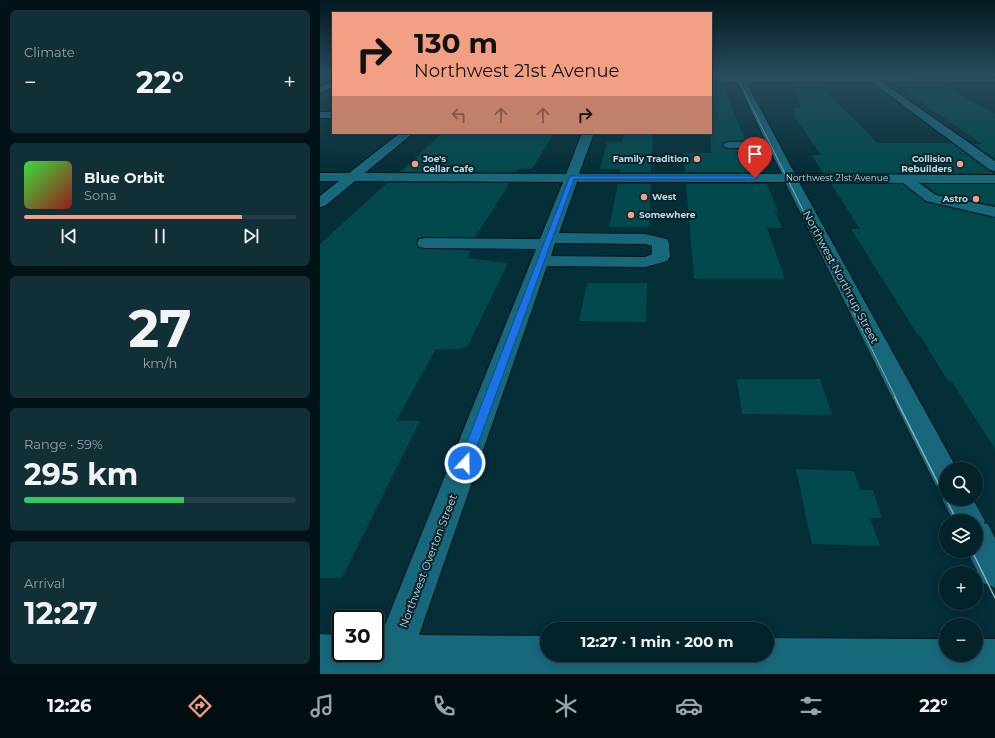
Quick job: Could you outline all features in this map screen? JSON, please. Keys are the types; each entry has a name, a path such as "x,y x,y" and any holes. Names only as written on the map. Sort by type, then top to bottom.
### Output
{"street":[{"name":"Northwest Northrup Street","path":"755,106 790,178 939,464"},
{"path":"911,106 995,167"},
{"path":"320,114 332,114"},
{"path":"320,203 406,134"},
{"name":"Northwest Overton Street","path":"388,664 546,248 588,134"},
{"path":"729,146 774,146"},
{"name":"Northwest 21st Avenue","path":"320,177 995,179"},
{"path":"906,178 918,190 931,198 995,212"},
{"path":"425,243 546,248 646,262 661,256 661,243 646,239 546,248"},
{"path":"983,548 995,571"},
{"path":"320,654 388,664 552,665 995,659"}],"building":[{"path":"712,106 731,106 745,140 724,142 722,146 729,149 749,150 750,152 754,153 762,172 685,172 683,153 711,153"},
{"path":"841,106 878,143 952,143 995,174 823,173 812,155 821,155 793,114 796,114 791,107"},
{"path":"927,106 981,106 995,114 995,159 973,144 982,144"},
{"path":"441,134 553,135 532,169 519,169 517,172 400,172"},
{"path":"625,134 653,134 651,172 620,172 621,169 600,169 607,142 622,142"},
{"path":"387,183 510,183 475,237 425,237 419,238 416,242 419,248 467,250 466,251 471,251 466,258 508,263 468,346 458,349 436,349 396,421 420,421 342,578 320,578 320,244"},
{"path":"618,184 651,184 649,227 609,227"},
{"path":"686,184 767,184 778,211 775,211 782,228 767,228 785,279 694,279"},
{"path":"831,184 902,184 926,202 995,218 995,449 952,382 948,381 919,334 917,334 851,229 860,229"},
{"path":"924,184 995,184 995,205 937,194"},
{"path":"587,283 647,283 646,322 579,321"},
{"path":"737,379 820,379 832,415 742,414"},
{"path":"796,469 854,471 860,490 873,490 882,518 870,518 880,546 812,544"}],"tram line":[{"path":"752,106 896,398"},
{"path":"895,397 954,514"},
{"path":"975,558 995,598"}],"place":[{"name":"Family Tradition","path":"697,159"},
{"name":"Joe's Cellar Cafe","path":"415,164"},
{"name":"Collision Rebuilders","path":"960,164"},
{"name":"West","path":"644,197"},
{"name":"Astro","path":"976,199"},
{"name":"Somewhere","path":"631,215"}],"route":[{"path":"465,463 572,177 755,178"}]}
